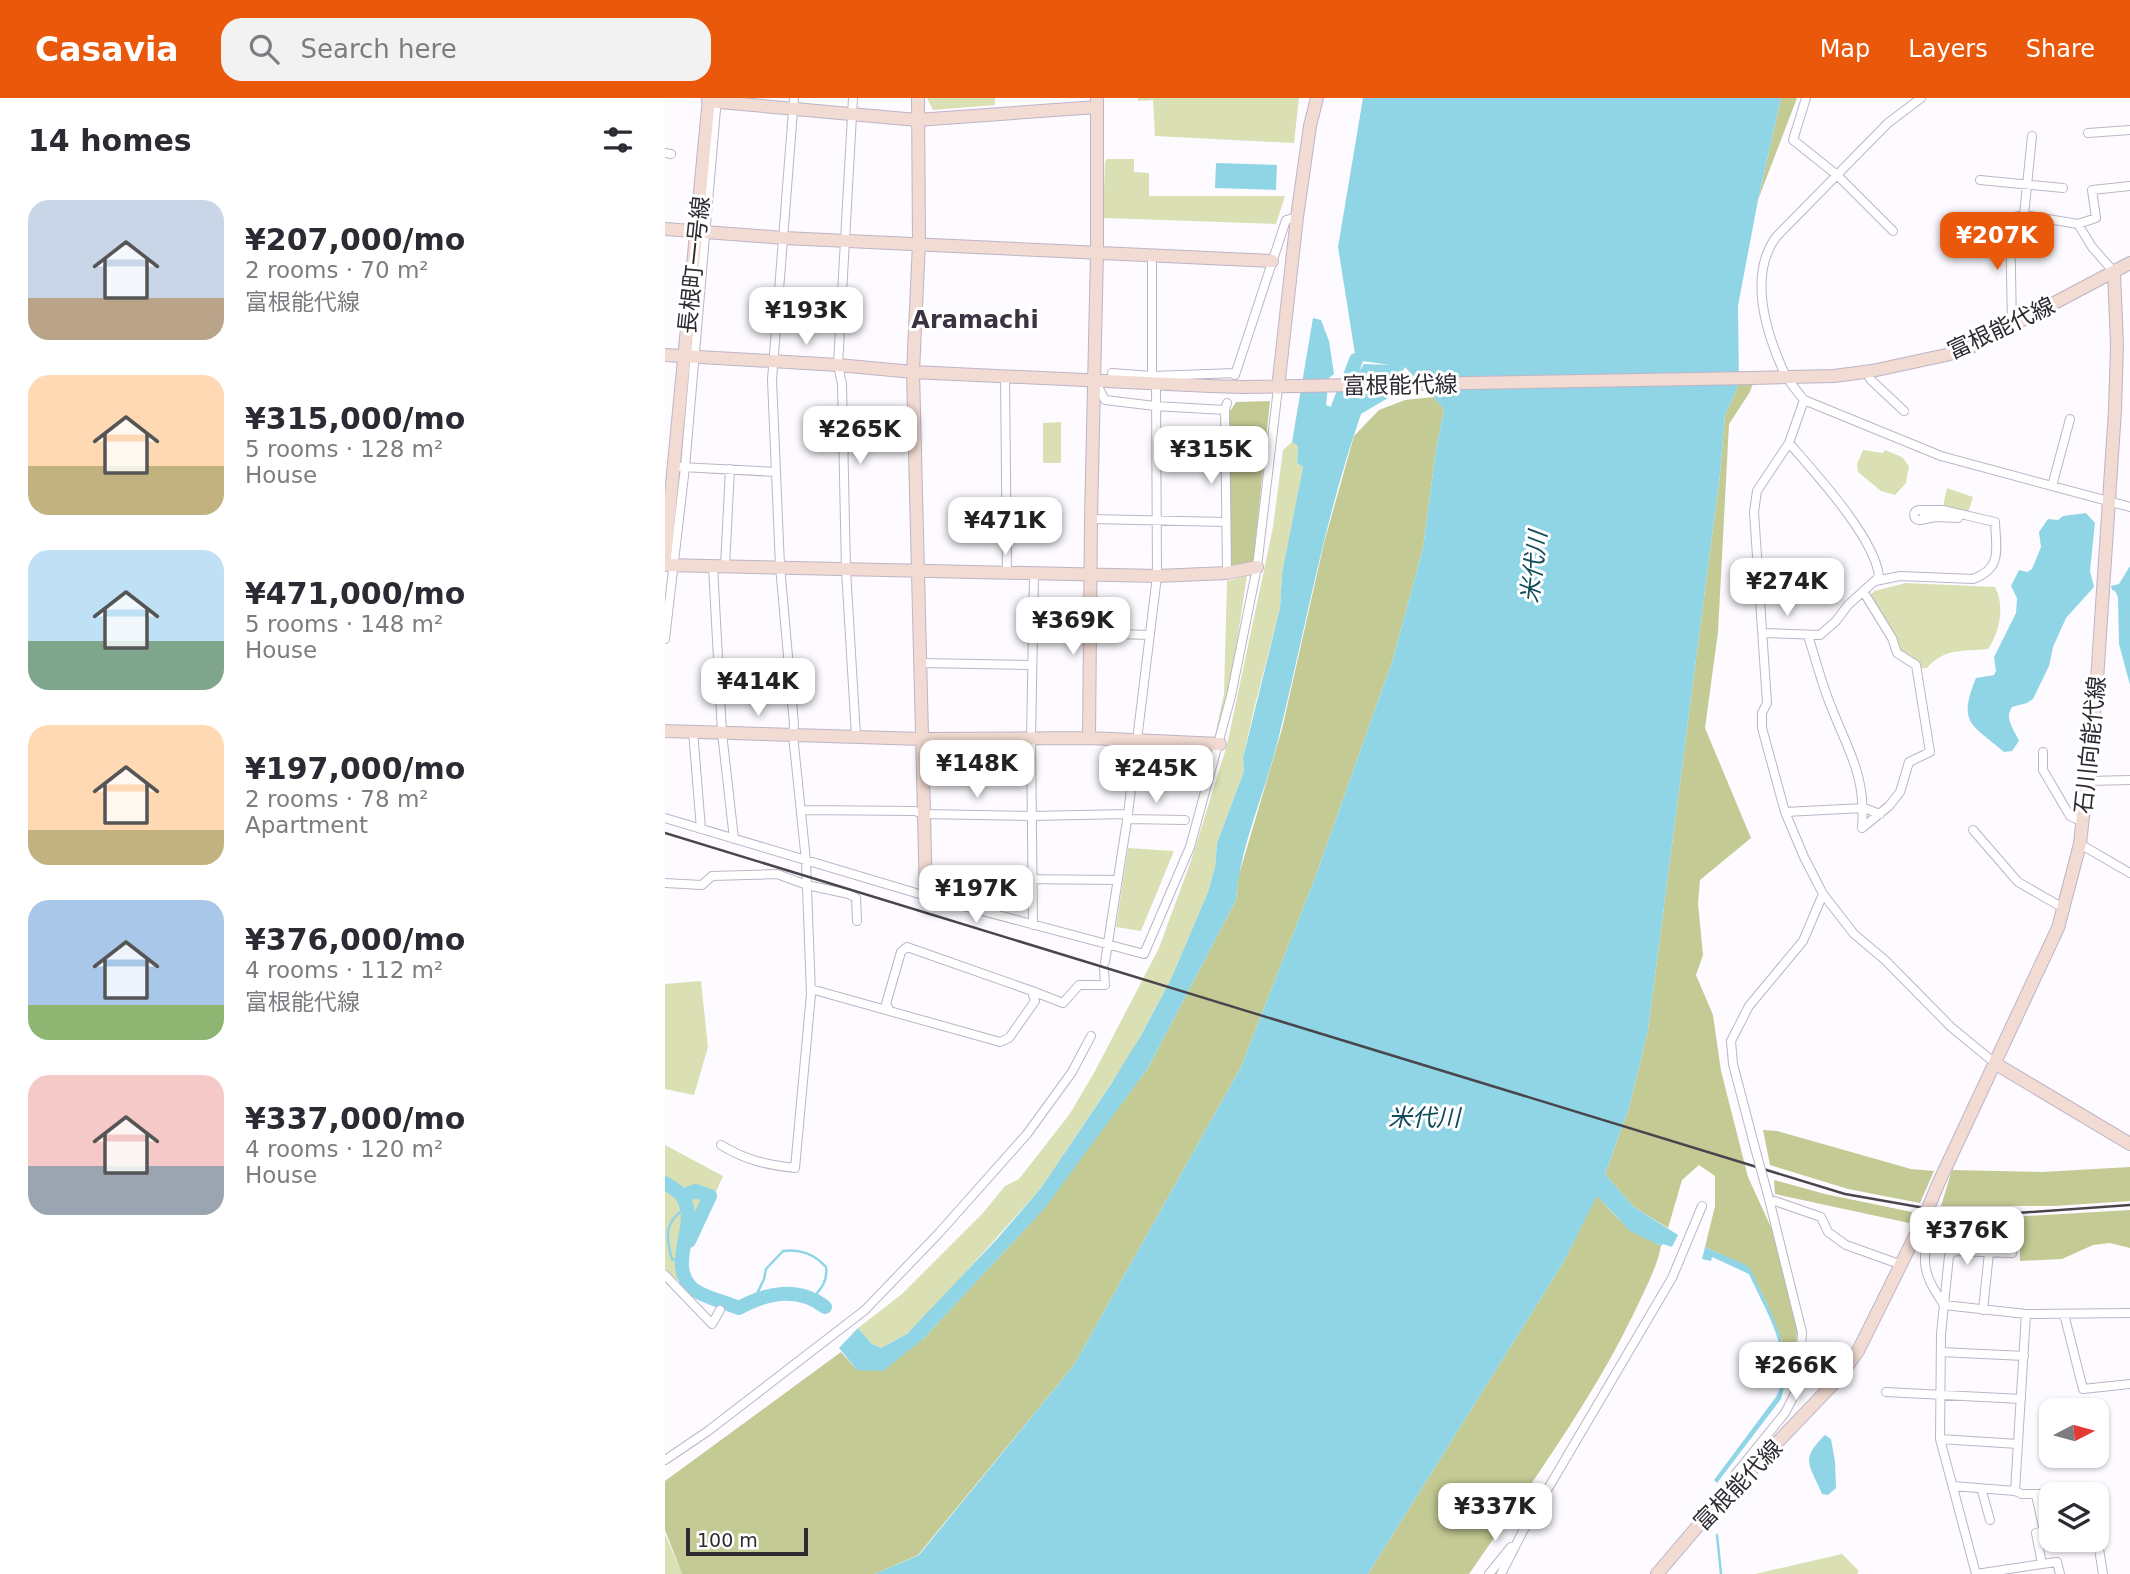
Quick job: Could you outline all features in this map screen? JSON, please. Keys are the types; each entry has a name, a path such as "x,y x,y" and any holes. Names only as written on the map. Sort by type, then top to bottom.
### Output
{"street":[{"path":"853,98 838,365 842,384 846,569 856,736"},
{"path":"918,98 919,243 913,372 926,896"},
{"path":"665,818 926,896 1144,954 1189,847 1220,744 1257,567 1284,387 1297,217 1310,126 1317,98"},
{"path":"1806,98 1793,140 1837,175 1893,231"},
{"path":"1921,98 1888,123 1768,248 1764,261 1763,311 1780,365 1804,400 1941,456 2130,507"},
{"path":"713,99 794,104 918,120 1097,103 1089,738"},
{"name":"長根町一号線","path":"668,562 680,467 713,99"},
{"path":"721,1145 739,1156 769,1166 795,1168 811,989 806,861 780,566 773,361 794,104"},
{"path":"2088,133 2130,130"},
{"path":"2024,215 2032,136"},
{"path":"1980,180 2063,188"},
{"path":"2012,326 2010,218 2024,215 2078,224 2095,218 2092,190 2130,186"},
{"path":"1112,373 1154,380 1235,374 1286,220 1297,217"},
{"path":"2078,224 2092,247 2114,272 2130,263"},
{"path":"665,229 784,238 919,243 932,246 1272,261"},
{"path":"890,1011 886,1004 901,952 907,947 1063,1003 1079,985 1105,985 1105,965 1127,817 1157,576 1152,256"},
{"name":"富根能代線","path":"665,355 913,372 1154,380 1244,387 1787,377 1866,372 1934,358 1971,347 2114,272"},
{"name":"石川向能代線","path":"1996,1064 2059,928 2080,844 2097,695 2117,345 2114,272"},
{"path":"1866,372 1904,411"},
{"path":"1005,376 1007,574"},
{"path":"1094,380 1105,400 1155,406 1226,406 1227,573"},
{"path":"1804,400 1789,443 1757,491 1754,512 1767,703 1762,713 1762,728 1785,812 1823,894 1854,934 1885,960 1951,1027 1996,1064 2130,1144"},
{"path":"2052,486 2070,419"},
{"path":"1763,633 1820,635 1879,577 1878,568 1866,542 1819,478 1789,443"},
{"path":"680,467 776,472"},
{"path":"730,469 719,566 722,733 734,839"},
{"path":"1919,510 1943,510 1995,525 1952,517 1921,520 1924,514 1919,510"},
{"path":"1091,519 1226,522"},
{"path":"1875,581 1900,576 1965,580 1981,576 1988,571 1997,557 1995,525"},
{"path":"665,639 668,562 719,566 1034,575 1157,576 1227,573 1257,567"},
{"path":"1033,925 1031,740 1034,575"},
{"path":"1808,636 1832,708 1857,767 1864,808 1862,828 1900,792 1909,762 1930,752 1916,665 1897,653 1892,638 1863,591"},
{"path":"1034,631 1149,635"},
{"path":"920,663 1032,664"},
{"path":"692,731 701,829"},
{"path":"665,732 922,739 1089,738 1220,744"},
{"path":"2043,752 2043,770 2070,816 2083,822"},
{"path":"2088,781 2130,780"},
{"path":"1785,812 1864,808 1879,814"},
{"path":"802,810 1185,820"},
{"path":"1973,830 2018,882 2064,908"},
{"path":"2080,844 2130,873"},
{"path":"665,883 702,885 712,876 777,874 856,898 857,921"},
{"path":"925,878 1118,880"},
{"path":"1721,1501 1734,1476 1785,1413 1799,1386 1802,1332 1733,1064 1731,1041 1749,1006 1803,941 1823,894"},
{"path":"811,989 1000,1042 1009,1038 1035,1001 1032,991"},
{"path":"665,1460 708,1431 865,1310 939,1233 1027,1134 1072,1072 1091,1036"},
{"name":"富根能代線","path":"1657,1574 1721,1501 1838,1379 1858,1351 1902,1265 1996,1064"},
{"path":"1769,1199 1821,1217 1828,1232 1846,1245 1902,1265"},
{"path":"1501,1574 1523,1531 1680,1262 1702,1206"},
{"path":"1923,1220 1929,1233 1924,1261 1929,1281 1944,1305"},
{"path":"2012,1253 1954,1251 1949,1256 1941,1352 1940,1439 1976,1574 2019,1571 2057,1562 2060,1574"},
{"path":"1983,1310 1989,1253"},
{"path":"665,1275 712,1324 720,1310"},
{"path":"1944,1305 2026,1314 2130,1313"},
{"path":"2015,1491 2026,1314"},
{"path":"2064,1314 2083,1389 2130,1384"},
{"path":"1941,1352 2024,1356"},
{"path":"1886,1392 2021,1399"},
{"path":"1940,1439 2018,1444"},
{"path":"1953,1486 2039,1495"},
{"path":"1981,1488 1990,1520"},
{"path":"2036,1495 2044,1531 2036,1532 2042,1564"},
{"path":"1489,1574 1523,1531"},
{"path":"2099,1552 2103,1574"}],"green space":[{"path":"927,98 995,98 995,105 933,110"},
{"path":"1138,98 1299,98 1294,143 1155,136 1153,100 1138,101"},
{"path":"1781,98 1797,98 1758,200"},
{"path":"1107,159 1134,159 1134,172 1149,173 1149,196 1285,196 1276,224 1103,218"},
{"path":"1753,383 1729,424 1718,632 1705,728 1751,838 1700,880 1698,903 1703,955 1696,975 1713,1015 1721,1071 1748,1177 1775,1236 1797,1331 1794,1367 1766,1301 1752,1277 1736,1262 1705,1247 1715,1206 1715,1176 1699,1165 1682,1180 1668,1228 1634,1207 1605,1174 1629,1108 1648,1030 1720,474 1725,415 1739,384"},
{"path":"1433,397 1444,409 1423,548 1393,659 1316,875 1241,1067 1074,1365 918,1555 875,1574 682,1574 665,1530 665,1481 841,1352 857,1370 923,1339 1039,1214 1148,1068 1236,900 1238,878 1282,729 1324,543 1354,436 1379,410 1405,400"},
{"path":"1270,401 1253,564 1229,568 1229,413 1236,402"},
{"path":"1061,422 1061,463 1043,463 1043,423"},
{"path":"1292,442 1298,446 1297,463 1303,467 1282,573 1280,608 1243,758 1244,771 1217,843 1215,867 1208,892 1171,979 1130,1055 1041,1188 907,1334 881,1348 872,1344 858,1328 902,1294 983,1213 1005,1186 1019,1179 1069,1115 1159,948 1192,858 1227,745 1273,527 1283,450"},
{"path":"1863,450 1883,453 1885,450 1902,457 1909,466 1906,483 1895,495 1881,491 1858,472 1857,464"},
{"path":"1947,488 1973,497 1968,513 1943,506"},
{"path":"1247,576 1234,661 1218,740 1214,740 1224,694 1227,581"},
{"path":"1906,583 1995,587 2000,602 2000,618 1988,649 1948,654 1927,668 1918,669 1900,651 1894,632 1868,598 1874,591"},
{"path":"1128,848 1174,851 1141,931 1116,927"},
{"path":"701,981 708,1047 694,1095 665,1089 665,984"},
{"path":"1763,1130 1777,1131 1911,1169 1934,1171 1920,1203 1848,1189 1770,1165"},
{"path":"665,1145 723,1176 675,1285 665,1275"},
{"path":"2130,1167 2130,1201 2054,1206 1941,1206 1952,1170 2042,1172"},
{"path":"1774,1180 1825,1194 1912,1212 1909,1223 1775,1194"},
{"path":"1597,1195 1626,1225 1661,1246 1645,1290 1597,1381 1556,1447 1469,1574 1368,1574 1563,1263"},
{"path":"2130,1210 2130,1248 2110,1243 2093,1245 2062,1259 2020,1261 2020,1227 1939,1228 1938,1216 1991,1218"},
{"path":"665,1534 682,1574 665,1574"},
{"path":"1842,1554 1858,1570 1858,1574 1755,1574"}],"water":[{"name":"米代川","path":"1363,98 1781,98 1738,306 1739,384 1725,415 1720,474 1648,1030 1629,1108 1605,1174 1634,1207 1678,1235 1672,1247 1663,1244 1661,1246 1630,1231 1597,1196 1563,1263 1368,1574 875,1574 919,1555 1074,1365 1241,1067 1316,875 1393,659 1423,548 1444,409 1405,367 1388,398 1361,414 1336,494 1273,760 1242,860 1236,900 1148,1068 1044,1209 923,1339 883,1371 857,1370 839,1348 858,1328 872,1344 881,1348 907,1334 1041,1188 1140,1037 1171,979 1208,892 1215,867 1217,843 1244,771 1243,758 1280,608 1282,573 1303,467 1297,463 1298,446 1292,442 1313,318 1321,320 1329,341 1334,374 1329,378 1326,405 1333,408 1343,405 1364,364 1390,365 1356,360 1338,247"},
{"path":"1216,163 1277,165 1276,190 1215,188"},
{"path":"2086,513 2095,523 2090,571 2094,587 2066,618 2053,647 2049,666 2033,699 2012,707 2009,720 2019,741 2012,751 2004,752 1971,722 1968,714 1970,693 1976,678 1994,675 1996,671 1994,657 2016,613 2017,598 2011,586 2019,570 2027,572 2032,569 2041,547 2039,532 2048,519 2058,520 2063,516"},
{"path":"2130,566 2130,685 2119,644 2118,597 2111,586 2119,584"},
{"path":"1705,1247 1748,1266 1779,1333 1785,1365 1781,1399 1717,1483 1714,1480 1776,1397 1782,1382 1783,1366 1776,1334 1749,1274 1712,1257 1711,1261 1702,1259"},
{"path":"1825,1435 1831,1439 1835,1462 1836,1488 1828,1495 1822,1494 1809,1463 1812,1451"}],"waterway":[{"path":"1332,423 1356,360"},
{"path":"665,1183 681,1194 687,1207 682,1268 685,1279 693,1289 739,1308 782,1294 804,1296 825,1307"},
{"path":"683,1196 695,1191 710,1196 689,1241"},
{"path":"680,1262 672,1259 668,1230 674,1218 685,1208"},
{"path":"754,1300 766,1269 783,1251 807,1253 826,1267 825,1281 812,1299"},
{"path":"1717,1535 1721,1574"}],"railway":[{"path":"665,833 1845,1194 1936,1210 2017,1213 2130,1205"}],"district":[{"name":"Aramachi","path":"975,320"}]}
